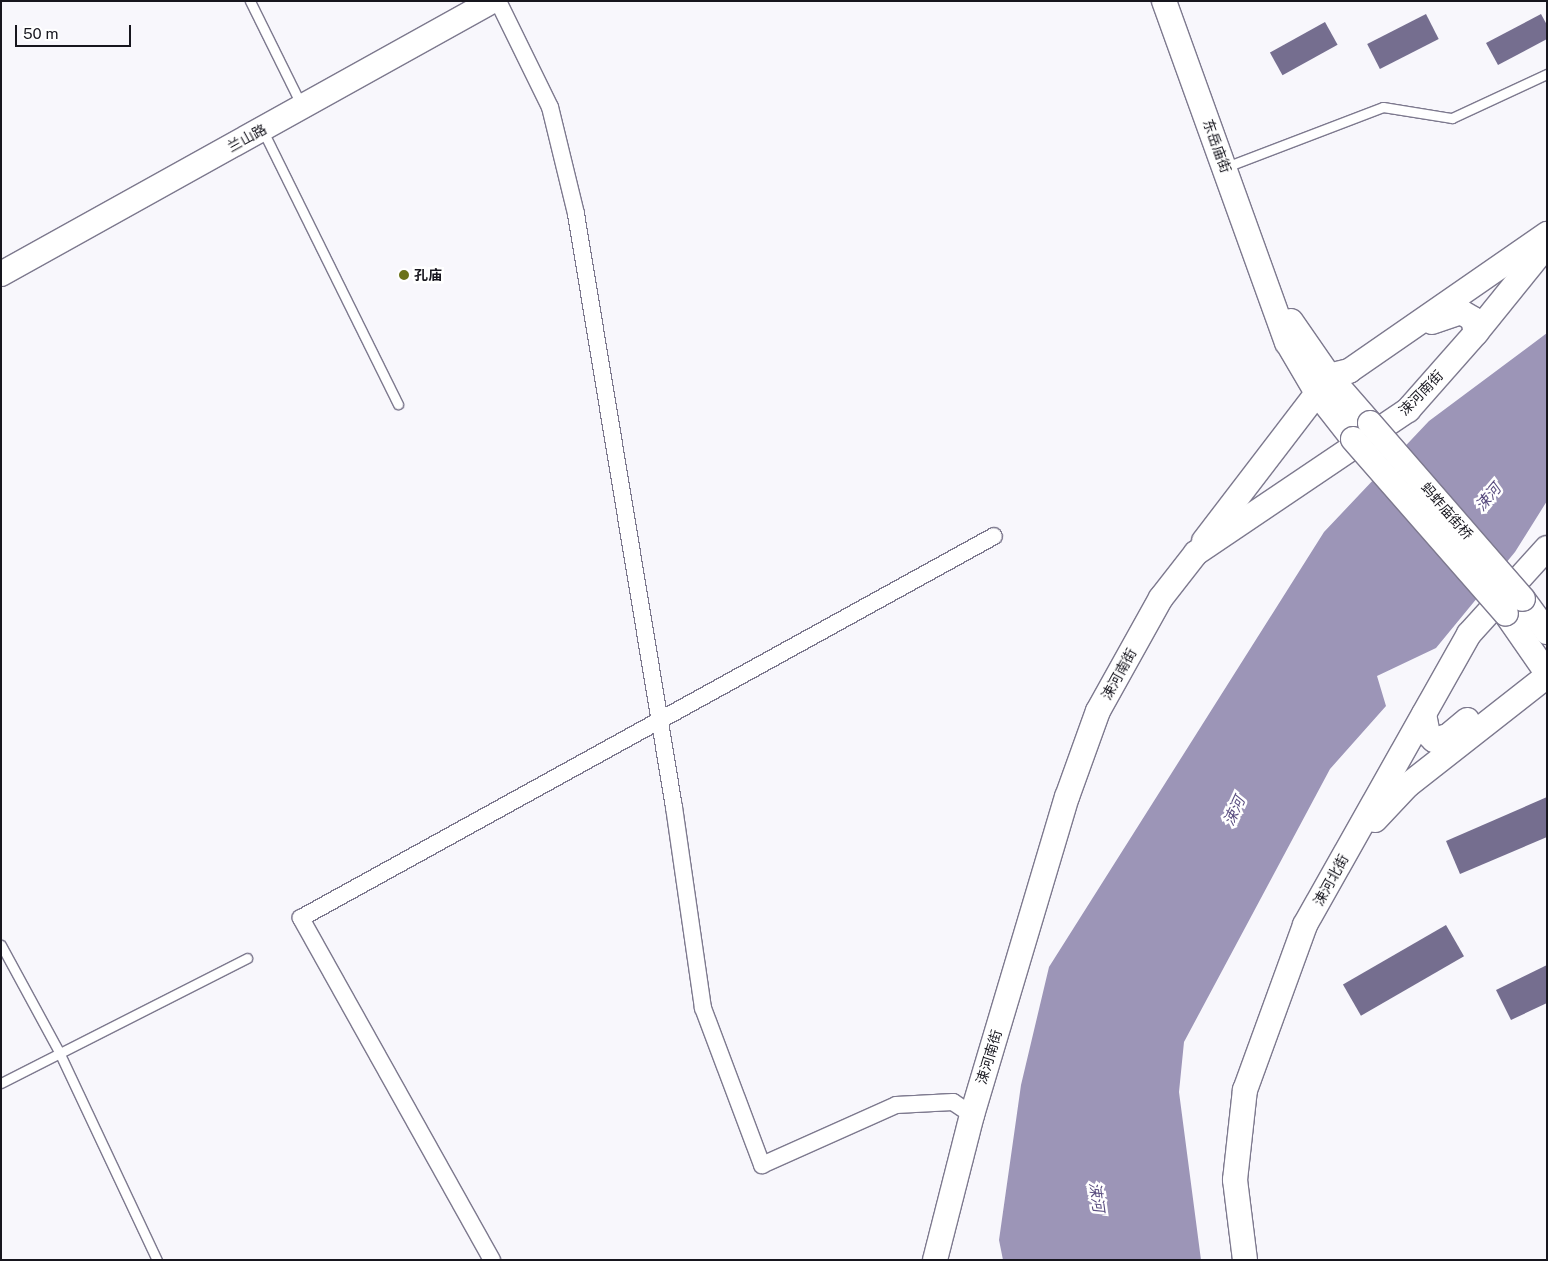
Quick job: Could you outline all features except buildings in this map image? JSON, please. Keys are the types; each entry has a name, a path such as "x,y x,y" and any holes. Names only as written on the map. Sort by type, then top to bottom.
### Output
{"main road":[{"name":"兰山路","path":"1,274 492,1"},
{"name":"东岳庙街","path":"1164,1 1270,290 1287,342 1329,391 1370,423"},
{"path":"1161,598 1329,391 1349,371 1547,234"},
{"name":"涑河南街","path":"935,1260 972,1115 1066,797 1098,711 1161,598 1196,553 1277,501 1408,410 1476,333 1547,245"},
{"path":"1277,501 1262,495 1257,484 1316,413 1329,391 1439,318 1461,312 1473,319 1476,333"},
{"name":"东岳庙街","path":"1329,391 1353,438 1506,614 1544,671"},
{"name":"蚂蚱庙街桥","path":"1370,423 1523,599 1547,632"},
{"name":"涑河北街","path":"1245,1260 1236,1180 1245,1090 1306,925 1469,634 1547,548"},
{"path":"1424,714 1428,734 1434,740 1448,736 1544,671"},
{"path":"1350,846 1408,785 1544,671"}],"street":[{"path":"498,1 550,107 576,214 660,720 703,1008 762,1165 896,1105 952,1102 972,1115"},
{"path":"492,1260 301,918 994,536"}],"lane":[{"path":"250,1 302,107"},
{"path":"1225,167 1383,107 1452,118 1547,74"},
{"path":"262,129 398,404"},
{"path":"1,945 59,1052 157,1260"},
{"path":"1,1083 247,958"}],"water":[{"name":"涑河","path":"1547,333 1547,501 1515,552 1436,648 1377,676 1386,706 1330,769 1184,1042 1179,1092 1201,1260 1003,1260 999,1240 1021,1085 1049,967 1324,532 1429,421"}],"place":[{"name":"孔庙","path":"404,275"}]}
